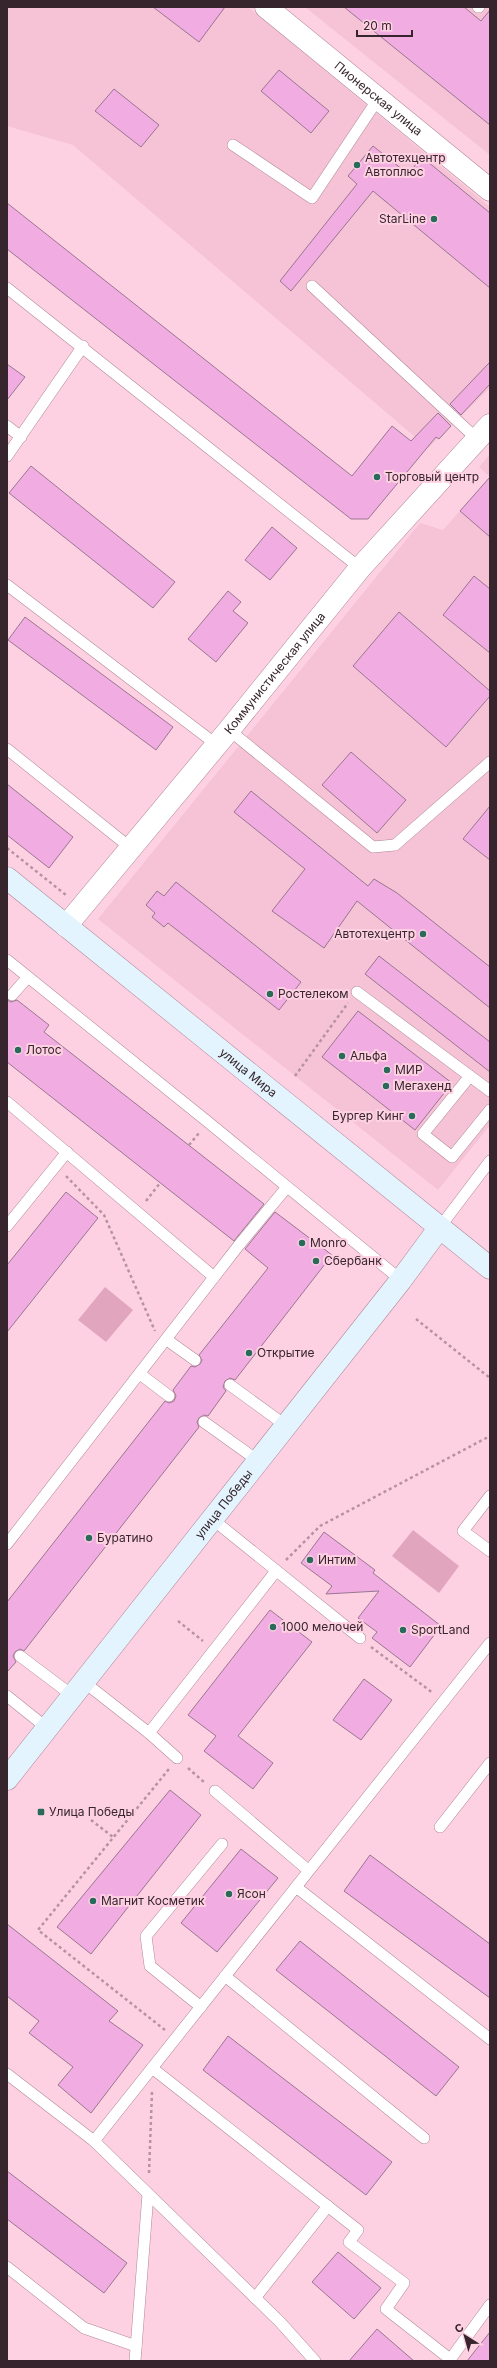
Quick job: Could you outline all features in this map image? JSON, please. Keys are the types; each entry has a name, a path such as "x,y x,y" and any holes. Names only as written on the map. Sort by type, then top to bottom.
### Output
{"main road":[{"name":"улица Мира","path":"7,878 490,1268"},
{"name":"улица Победы","path":"7,1779 79,1689 211,1518 400,1280 440,1227"}],"street":[{"name":"Пионерская улица","path":"266,7 490,190"},
{"name":"Коммунистическая улица","path":"66,926 132,849 360,568 483,432"}],"lane":[{"path":"233,144 312,198 378,99"},
{"path":"312,286 483,432"},
{"path":"7,288 83,346 360,568"},
{"path":"7,456 22,437 83,346"},
{"path":"7,426 22,437"},
{"path":"7,585 223,738 373,847 395,845 490,762"},
{"path":"7,749 132,849"},
{"path":"7,960 400,1280"},
{"path":"12,995 28,977"},
{"path":"357,992 490,1091"},
{"path":"470,1076 423,1134 452,1157 490,1110"},
{"path":"7,1102 214,1277"},
{"path":"7,1226 66,1152"},
{"path":"440,1227 490,1161"},
{"path":"7,1544 214,1277 287,1187"},
{"path":"164,1343 195,1360"},
{"path":"140,1374 169,1396"},
{"path":"230,1386 285,1425"},
{"path":"204,1422 257,1460"},
{"path":"490,1496 463,1531 490,1551"},
{"path":"211,1518 360,1638"},
{"path":"149,1733 276,1571"},
{"path":"94,2141 490,1643"},
{"path":"20,1656 79,1689 149,1733 177,1758"},
{"path":"7,1696 47,1728"},
{"path":"440,1828 490,1764"},
{"path":"215,1791 308,1870"},
{"path":"201,2007 150,1966 146,1936 222,1844"},
{"path":"296,1887 490,2039"},
{"path":"225,1976 424,2138"},
{"path":"152,2068 358,2230 349,2242 404,2283 386,2309 450,2360 490,2306"},
{"path":"7,2074 94,2141 280,2322 315,2361"},
{"path":"135,2361 148,2194"},
{"path":"255,2298 328,2206"},
{"path":"7,2267 84,2328 136,2346"}],"path":[{"path":"7,848 66,896"},
{"path":"295,1076 357,992"},
{"path":"55,1166 104,1215 164,1343"},
{"path":"138,1212 160,1183"},
{"path":"416,1319 490,1378"},
{"path":"276,1571 320,1526 490,1436"},
{"path":"178,1621 214,1650"},
{"path":"360,1638 444,1701"},
{"path":"175,2038 38,1930 177,1758"},
{"path":"190,1769 200,1778"},
{"path":"91,1820 113,1838"},
{"path":"148,2194 152,2068"}],"shaded area":[{"path":"7,7 248,7 490,207 490,388 428,448 73,145 7,126"},
{"path":"305,7 490,7 490,155"},
{"path":"490,454 490,477 479,467"},
{"path":"490,477 490,1125 438,1190 98,919 420,523 443,530"},
{"path":"105,1287 133,1310 106,1342 78,1320"},
{"path":"413,1530 459,1566 439,1593 392,1556"}],"building":[{"path":"153,7 225,7 199,42"},
{"path":"344,7 464,7 481,21 490,10 490,125"},
{"path":"279,70 329,111 311,133 261,91"},
{"path":"114,89 159,125 141,147 95,111"},
{"path":"373,146 408,174 422,157 490,213 490,288 373,191 291,291 280,281 357,184 348,176"},
{"path":"7,203 352,476 392,426 411,441 438,413 451,426 439,439 436,437 368,519 351,519 7,249"},
{"path":"490,362 490,384 461,415 450,404"},
{"path":"7,364 25,377 7,400"},
{"path":"31,466 175,582 153,608 9,493"},
{"path":"490,477 490,537 460,511"},
{"path":"272,527 297,548 270,580 245,560"},
{"path":"474,576 490,589 490,653 443,615"},
{"path":"228,591 241,602 233,611 248,623 216,662 188,639"},
{"path":"399,612 490,691 490,696 446,747 353,666"},
{"path":"25,617 173,727 156,750 8,640"},
{"path":"351,752 406,800 377,833 322,785"},
{"path":"7,784 73,837 49,868 7,835"},
{"path":"251,791 368,886 374,879 397,893 490,967 490,1008 357,901 324,948 272,911 305,869 234,812"},
{"path":"490,806 490,860 463,839"},
{"path":"176,882 301,982 279,1010 168,923 164,927 152,917 155,913 146,905 157,891 164,896"},
{"path":"379,956 490,1042 490,1072 365,974"},
{"path":"7,1000 11,1002 17,1000 49,1025 44,1032 264,1204 234,1241 7,1062"},
{"name":"МИР","path":"358,1011 452,1083 415,1130 322,1057"},
{"path":"66,1192 98,1218 7,1332 7,1265"},
{"path":"275,1212 332,1255 235,1380 230,1378 225,1381 223,1387 226,1391 208,1416 204,1415 199,1418 197,1422 199,1427 24,1651 20,1649 15,1652 13,1656 16,1662 7,1672 7,1602 165,1401 169,1403 174,1401 176,1396 173,1390 191,1366 195,1367 200,1364 202,1360 199,1355 268,1268 245,1249"},
{"path":"324,1532 375,1570 373,1573 441,1626 410,1667 372,1638 377,1632 358,1618 379,1591 326,1594 332,1586 301,1563"},
{"path":"270,1610 312,1642 238,1736 273,1763 253,1789 204,1751 216,1736 188,1715"},
{"path":"364,1679 392,1700 361,1740 333,1720"},
{"path":"170,1790 201,1815 91,1954 57,1927"},
{"path":"241,1849 278,1878 217,1952 181,1923"},
{"path":"370,1855 490,1944 490,1998 344,1891"},
{"path":"7,1924 118,2011 109,2021 143,2045 91,2113 58,2085 73,2067 29,2033 39,2021 7,1996"},
{"path":"300,1941 459,2067 436,2096 276,1970"},
{"path":"228,2036 392,2162 366,2195 203,2070"},
{"path":"7,2171 127,2263 104,2293 7,2219"},
{"path":"338,2252 381,2288 354,2319 312,2282"},
{"path":"377,2329 414,2361 349,2361"},
{"path":"490,2332 490,2361 467,2361"}],"place":[{"name":"Автотехцентр Автоплюс","path":"357,165"},
{"name":"StarLine","path":"434,219"},
{"name":"Торговый центр","path":"377,477"},
{"name":"Автотехцентр","path":"423,934"},
{"name":"Ростелеком","path":"270,994"},
{"name":"Лотос","path":"18,1050"},
{"name":"Альфа","path":"342,1056"},
{"name":"МИР","path":"387,1070"},
{"name":"Мегахенд","path":"386,1086"},
{"name":"Бургер Кинг","path":"412,1116"},
{"name":"Monro","path":"302,1243"},
{"name":"Сбербанк","path":"316,1261"},
{"name":"Открытие","path":"249,1353"},
{"name":"Буратино","path":"89,1538"},
{"name":"Интим","path":"310,1560"},
{"name":"1000 мелочей","path":"273,1627"},
{"name":"SportLand","path":"403,1630"},
{"name":"Улица Победы","path":"41,1812"},
{"name":"Ясон","path":"229,1894"},
{"name":"Магнит Косметик","path":"93,1901"}]}
